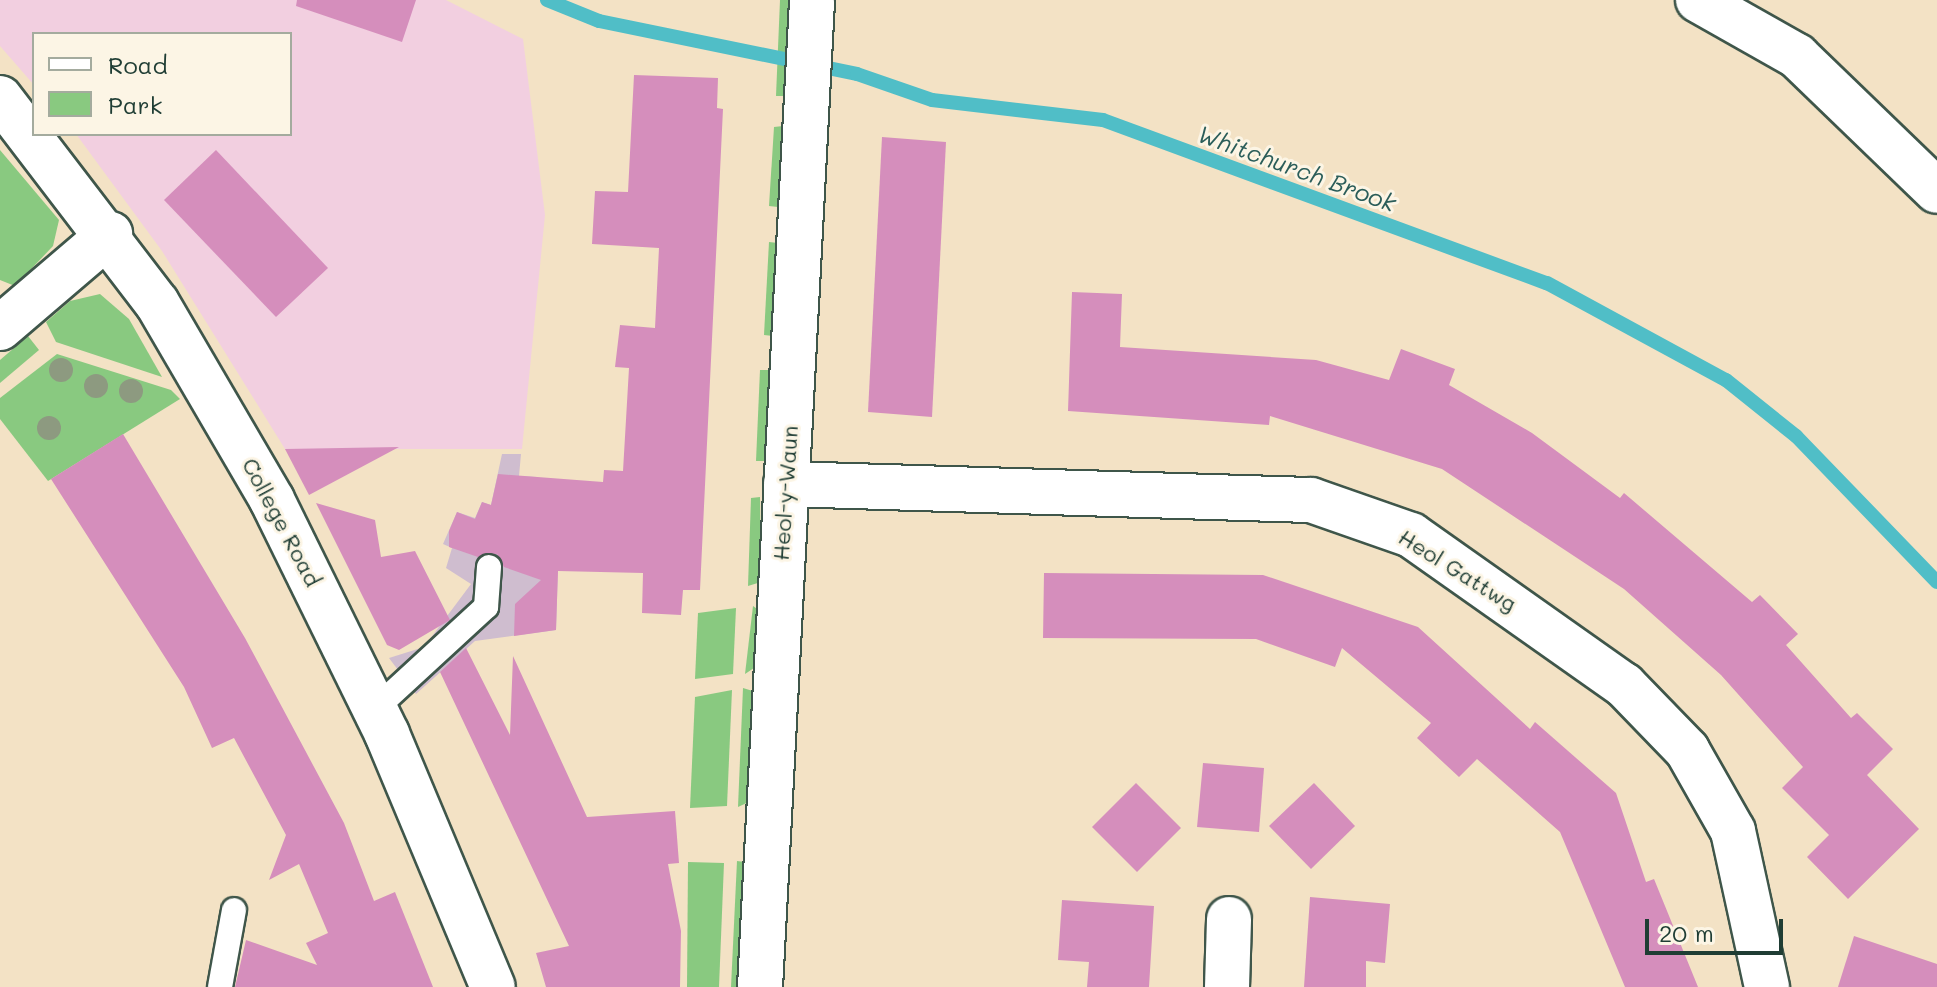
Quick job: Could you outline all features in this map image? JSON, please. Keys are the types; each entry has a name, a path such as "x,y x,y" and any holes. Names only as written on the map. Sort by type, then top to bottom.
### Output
{"street":[{"path":"1698,0 1797,56 1937,191"},
{"name":"Heol-y-Waun","path":"760,987 811,9"},
{"name":"College Road","path":"0,98 110,234 265,487 375,709 493,987"},
{"path":"0,328 110,234"},
{"name":"Heol Gattwg","path":"786,484 1311,500 1411,535 1624,685 1687,750 1733,831 1767,987"},
{"path":"1227,987 1229,919"}],"lane":[{"path":"375,709 486,607 489,567"},
{"path":"220,987 234,910"}],"shaded area":[{"path":"0,0 446,0 523,39 545,215 522,449 285,449 162,251 77,136 292,136 292,32 32,32 32,83 0,46"},
{"path":"502,454 521,454 519,476 537,477 559,533 556,630 475,641 416,694 389,658 424,647 471,584 446,568 452,548 443,544 457,512 475,518 482,502 491,505"}],"green space":[{"path":"780,0 789,0 784,96 776,96"},
{"path":"783,126 778,207 769,206 774,127"},
{"path":"0,150 59,220 53,246 15,286 0,280"},
{"path":"769,242 778,243 773,336 764,335"},
{"path":"100,294 129,319 162,377 56,342 46,322 70,301"},
{"path":"28,336 39,350 0,383 0,360"},
{"path":"57,354 171,390 180,399 48,481 0,419 0,398"},
{"path":"760,370 771,370 767,461 756,461"},
{"path":"760,497 761,582 748,586 751,498"},
{"path":"753,606 760,611 757,666 745,674"},
{"path":"736,608 733,674 695,679 698,613"},
{"path":"743,688 756,692 753,800 738,807"},
{"path":"732,690 727,806 690,808 695,697"},
{"path":"737,861 745,862 743,987 731,987"},
{"path":"688,862 724,863 719,987 687,987"}],"building":[{"path":"297,0 416,0 402,42 296,6"},
{"path":"634,75 718,78 717,108 723,109 700,590 683,590 681,615 642,613 643,573 558,571 556,630 514,636 515,604 541,580 504,567 497,554 478,557 449,547 449,531 457,512 475,519 482,502 491,505 498,474 603,482 604,470 623,471 629,368 615,367 620,325 655,328 659,248 592,244 595,191 628,192"},
{"path":"882,137 946,142 932,417 868,412"},
{"path":"216,150 328,268 276,317 164,200"},
{"path":"1072,292 1122,294 1120,347 1316,360 1389,380 1401,349 1455,369 1449,385 1532,433 1620,498 1624,493 1752,602 1760,595 1798,634 1786,645 1851,718 1857,713 1893,749 1867,775 1919,829 1848,899 1807,857 1829,835 1782,788 1803,767 1721,675 1624,589 1442,469 1270,416 1269,425 1068,411"},
{"path":"123,434 245,638 344,823 374,901 395,892 433,987 235,987 246,940 317,965 306,943 328,933 299,864 269,880 286,835 234,738 212,748 184,687 51,479"},
{"path":"399,447 309,495 285,449"},
{"path":"316,503 375,520 381,557 415,551 450,620 399,650 387,645"},
{"path":"1044,573 1263,575 1418,627 1530,729 1535,722 1616,793 1646,882 1654,879 1698,987 1625,987 1560,832 1477,759 1459,777 1417,738 1431,723 1342,648 1335,667 1256,639 1043,638"},
{"path":"466,648 510,735 513,656 587,817 675,811 679,863 668,864 681,931 680,987 546,987 536,953 569,946 440,672"},
{"path":"1203,763 1264,768 1259,832 1197,827"},
{"path":"1136,783 1181,828 1137,872 1092,827"},
{"path":"1314,783 1355,826 1311,869 1269,826"},
{"path":"1310,897 1390,904 1385,963 1366,961 1366,987 1304,987"},
{"path":"1062,900 1154,906 1149,987 1087,987 1089,962 1058,960"},
{"path":"1854,936 1937,964 1937,987 1838,987"}],"waterway":[{"name":"Whitchurch Brook","path":"547,0 599,21 857,74 932,100 1103,120 1547,283 1726,380 1796,436 1937,582"}]}
